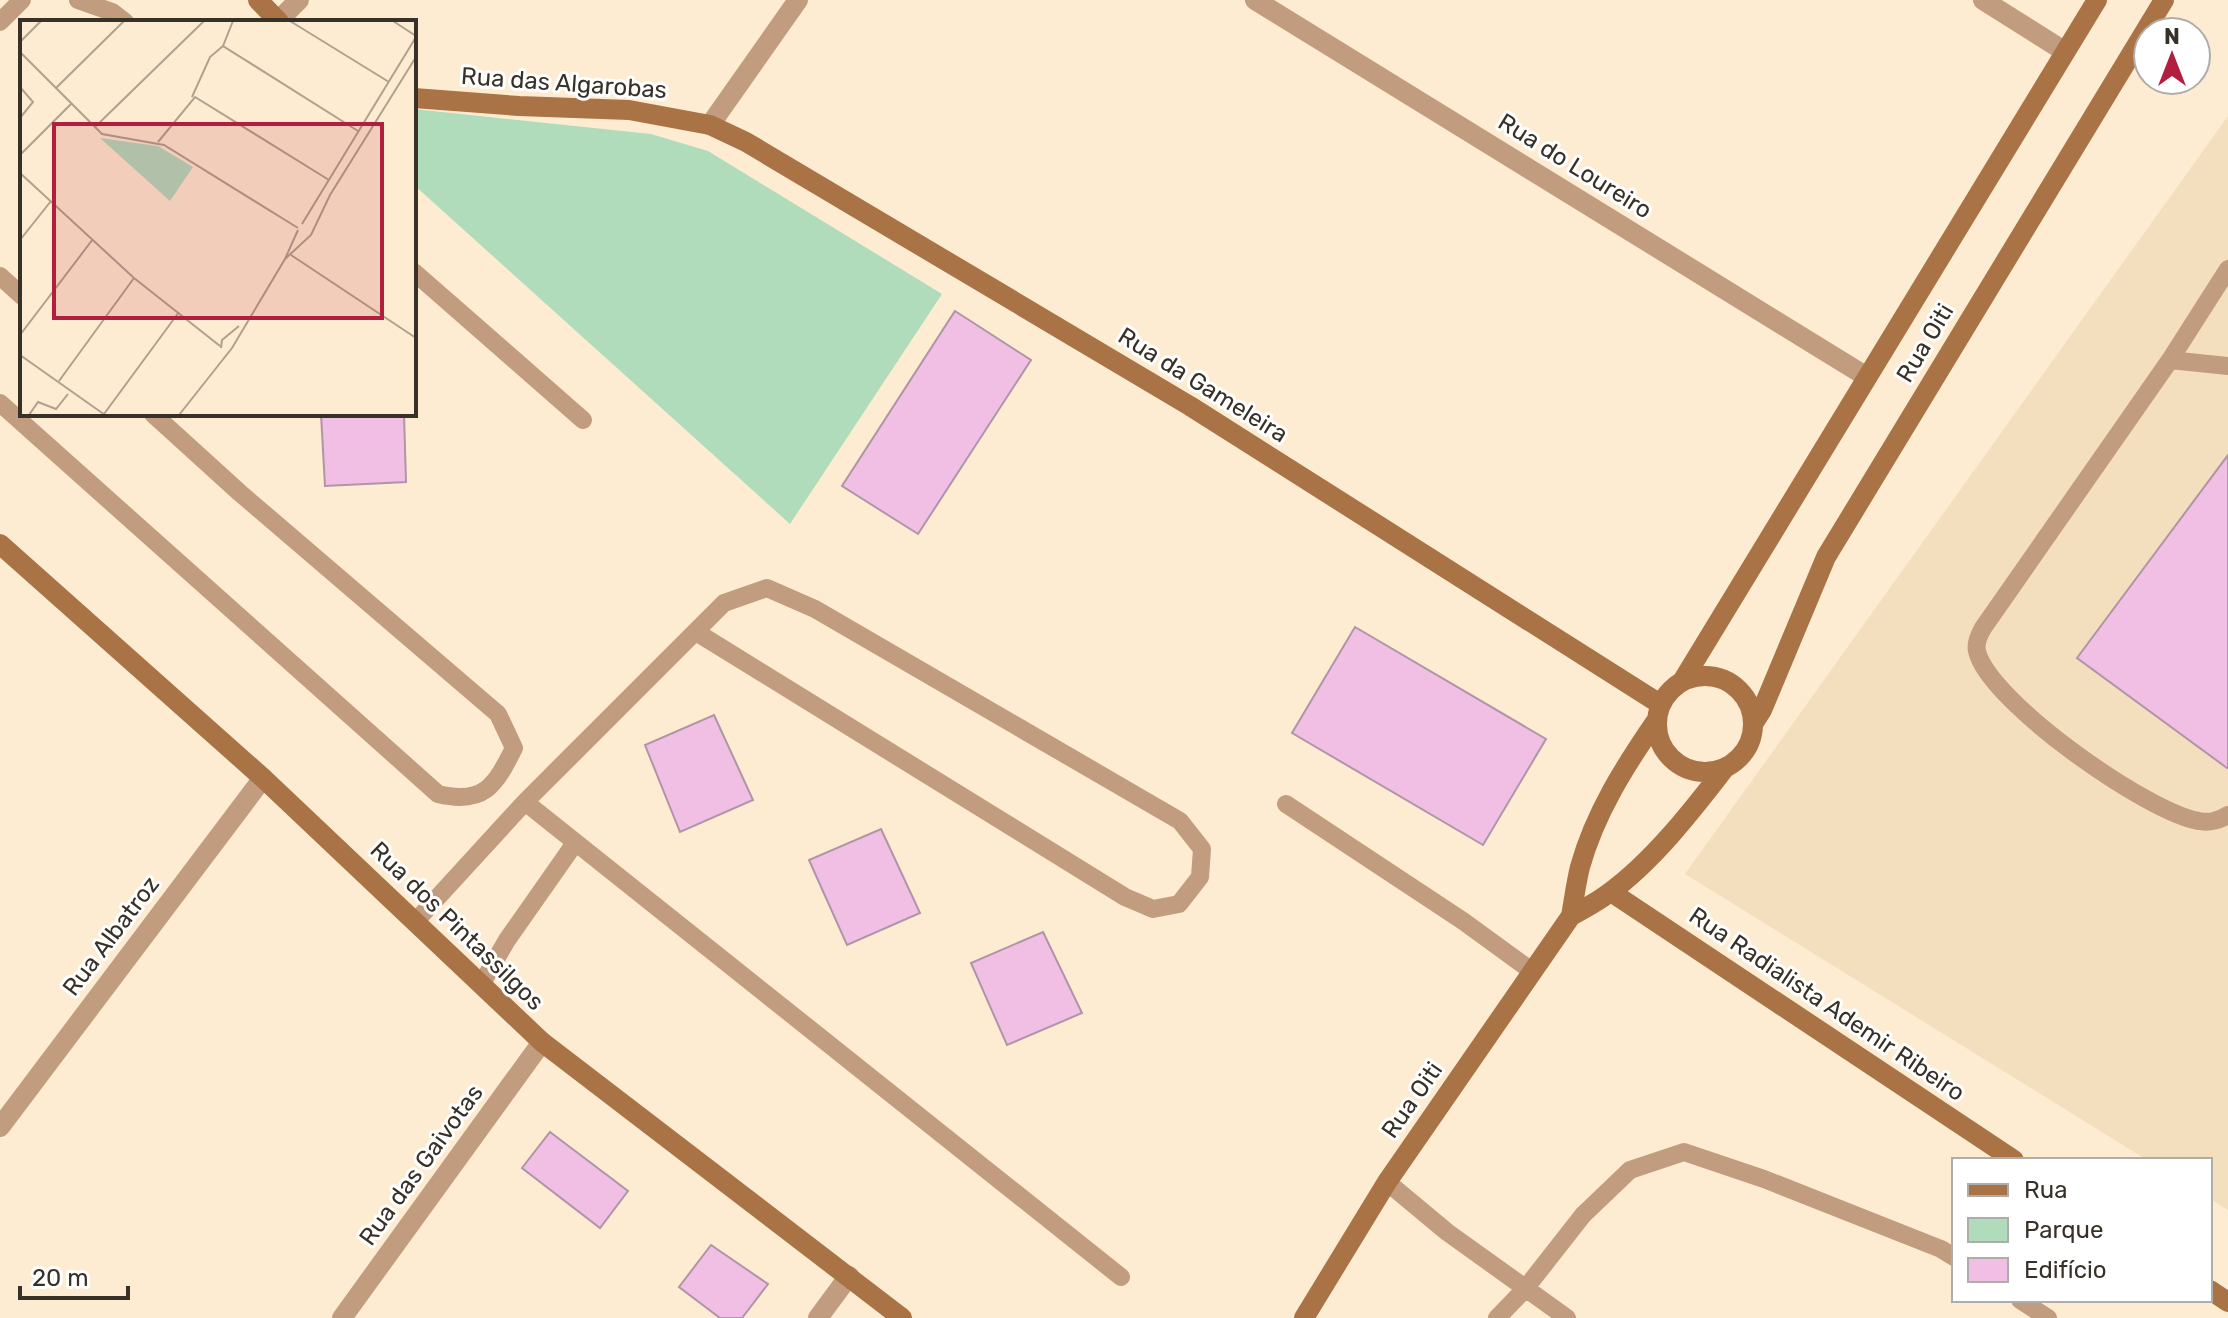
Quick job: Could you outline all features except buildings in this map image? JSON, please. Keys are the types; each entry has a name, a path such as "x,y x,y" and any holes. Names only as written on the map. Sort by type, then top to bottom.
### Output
{"street":[{"path":"258,0 277,20"},
{"path":"279,20 299,0"},
{"path":"710,125 798,0"},
{"name":"Rua do Loureiro","path":"1255,0 1867,377"},
{"path":"1983,0 2064,51"},
{"name":"Rua Oiti","path":"1683,680 2097,0"},
{"name":"Rua Oiti","path":"1753,724 1762,710 1826,557 2164,0"},
{"name":"Rua das Algarobas","path":"416,98 629,110 710,125"},
{"name":"Rua da Gameleira","path":"710,125 746,142 1190,406 1658,712"},
{"name":"Rua dos Pintassilgos","path":"0,544 263,778 542,1042 902,1318"},
{"path":"1698,676 1726,680 1739,689 1747,701 1753,724 1752,738 1743,754 1725,768 1706,773 1678,765 1666,755 1659,742 1658,712 1670,689 1683,680 1698,676"},
{"name":"Rua Oiti","path":"1304,1318 1387,1182 1571,916 1580,867 1596,820 1658,712"},
{"name":"Rua Oiti","path":"1571,916 1611,892 1683,820 1725,768"},
{"name":"Rua Albatroz","path":"0,1127 263,778"},
{"name":"Rua Radialista Ademir Ribeiro","path":"1611,892 2011,1158"},
{"name":"Rua das Gaivotas","path":"342,1318 542,1042"},
{"path":"818,1318 849,1276"}],"lane":[{"path":"0,22 22,0"},
{"path":"78,0 112,12 122,20"},
{"path":"2228,269 2170,360 1983,628 1977,641 1977,651 1998,684 2030,717 2124,787 2155,805 2199,821 2217,821 2228,815"},
{"path":"416,274 583,420"},
{"path":"0,276 20,294"},
{"path":"2170,360 2228,366"},
{"path":"0,403 438,794 459,799 485,792 502,773 514,748 498,714 240,493 155,416"},
{"path":"415,922 525,802 724,603 767,588 815,609 1180,821 1202,849 1200,877 1179,904 1153,909 1125,897 696,632"},
{"path":"525,802 1121,1277"},
{"path":"1286,804 1463,921 1533,972"},
{"path":"481,985 507,940 575,843"},
{"path":"1497,1318 1525,1289 1583,1215 1630,1170 1684,1152 1764,1179 1952,1256"},
{"path":"1387,1182 1447,1232 1567,1318"},
{"path":"2023,1302 2048,1318"}],"shaded area":[{"path":"2228,116 2228,1210 2212,1200 2212,1158 2144,1158 1685,874"}],"green space":[{"path":"416,109 651,134 708,151 942,294 790,524 416,187"}]}
